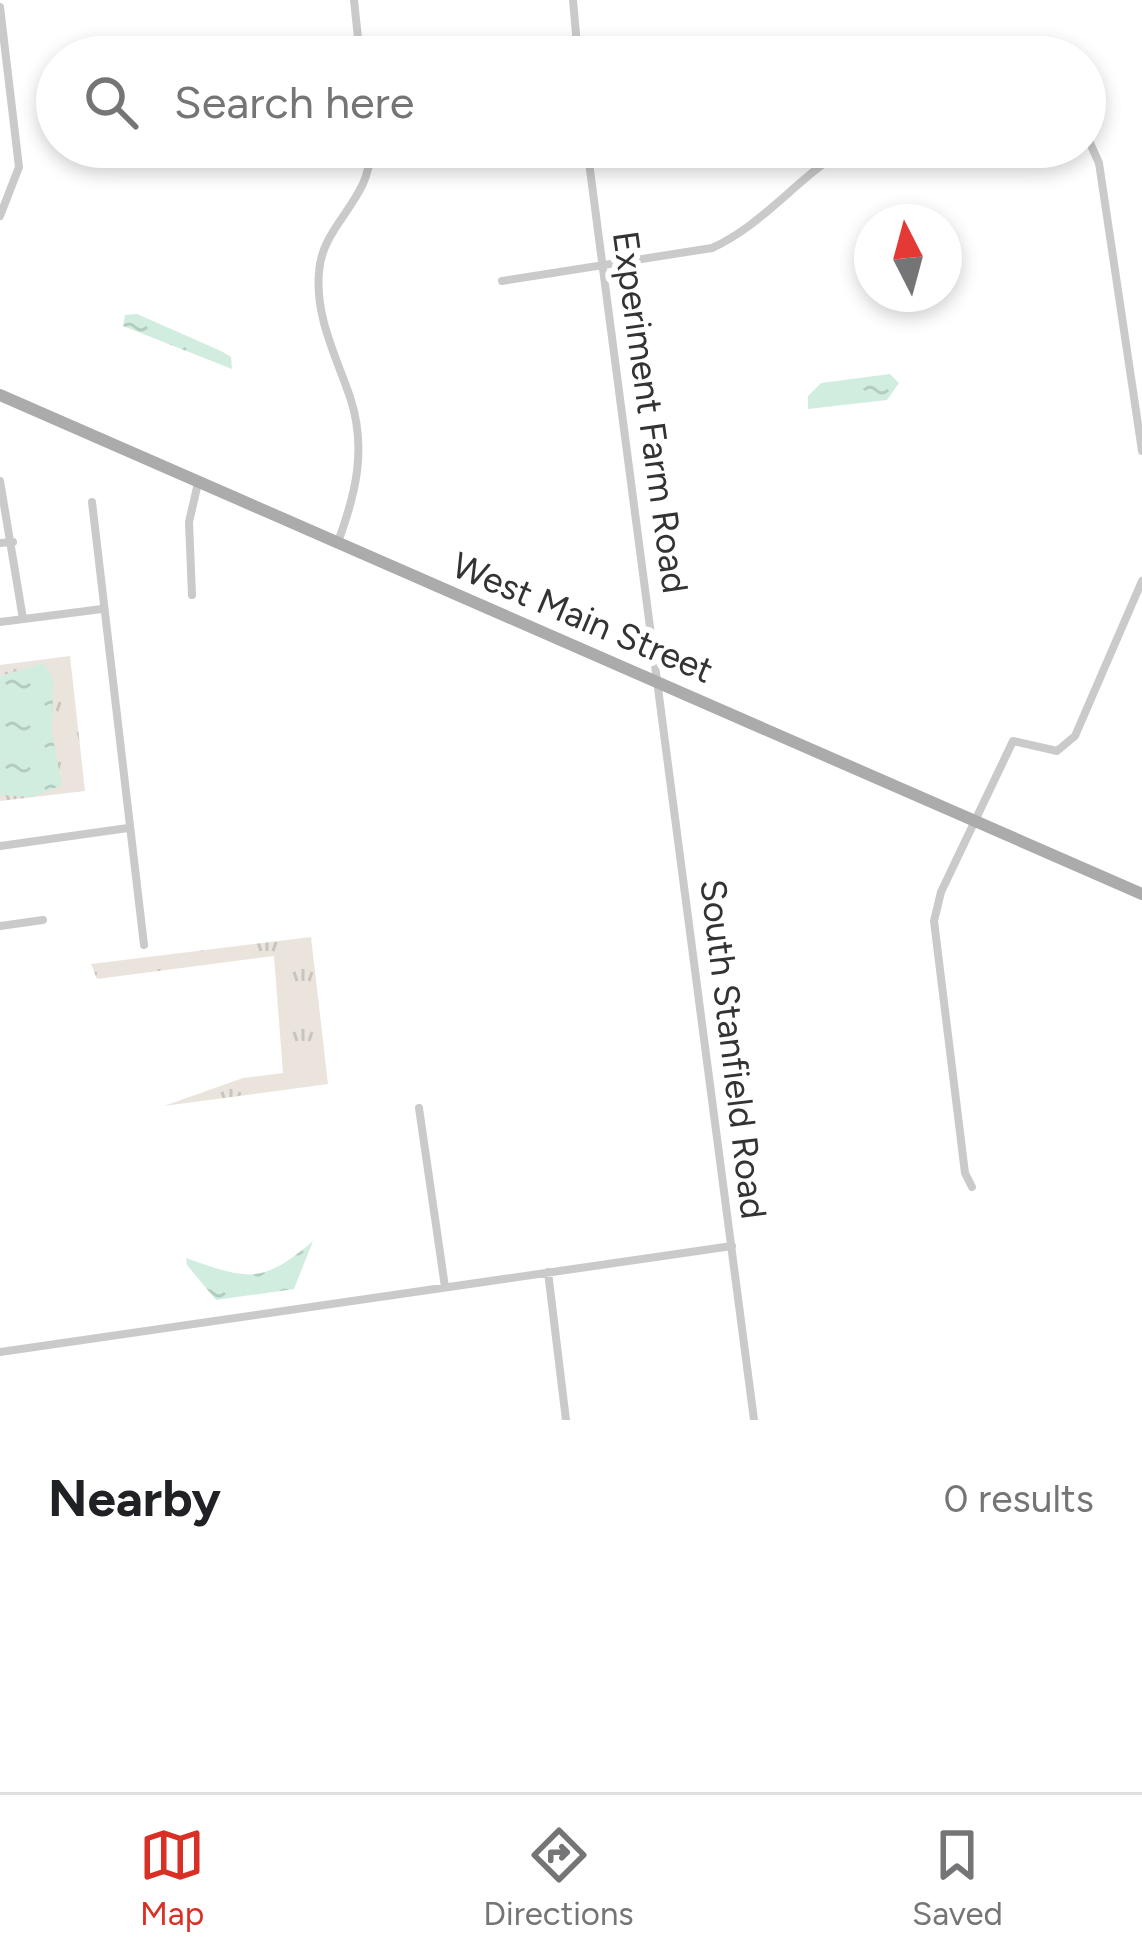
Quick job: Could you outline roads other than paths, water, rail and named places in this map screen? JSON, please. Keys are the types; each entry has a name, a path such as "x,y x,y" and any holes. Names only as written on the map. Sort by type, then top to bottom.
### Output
{"main road":[{"name":"West Main Street","path":"0,395 1142,894"}],"street":[{"path":"354,0 358,36"},
{"path":"573,0 576,36"},
{"path":"0,7 19,167 0,216"},
{"path":"337,544 360,458 351,401 322,318 319,268 332,232 368,182 369,168"},
{"name":"Experiment Farm Road","path":"590,168 661,684"},
{"path":"502,280 696,253 730,240 815,168"},
{"path":"1100,168 1142,451"},
{"path":"191,595 188,522 199,481"},
{"path":"0,482 23,619"},
{"path":"92,502 144,946"},
{"path":"0,544 13,542"},
{"path":"972,1187 965,1172 934,921 1012,741 1057,752 1075,736 1142,581"},
{"path":"0,622 102,609"},
{"name":"South Stanfield Road","path":"661,684 754,1420"},
{"path":"0,846 128,829"},
{"path":"0,926 44,920"},
{"path":"419,1108 445,1288"},
{"path":"0,1352 732,1246"},
{"path":"548,1272 566,1420"}],"water":[{"path":"137,314 221,351 231,357 232,369 123,326 125,315"},
{"path":"890,374 899,383 887,400 808,409 808,396 821,383"},
{"path":"44,663 53,679 52,734 62,785 33,797 0,795 0,676"},
{"path":"313,1241 294,1289 216,1300 187,1265 186,1258 239,1274 266,1272"}]}
